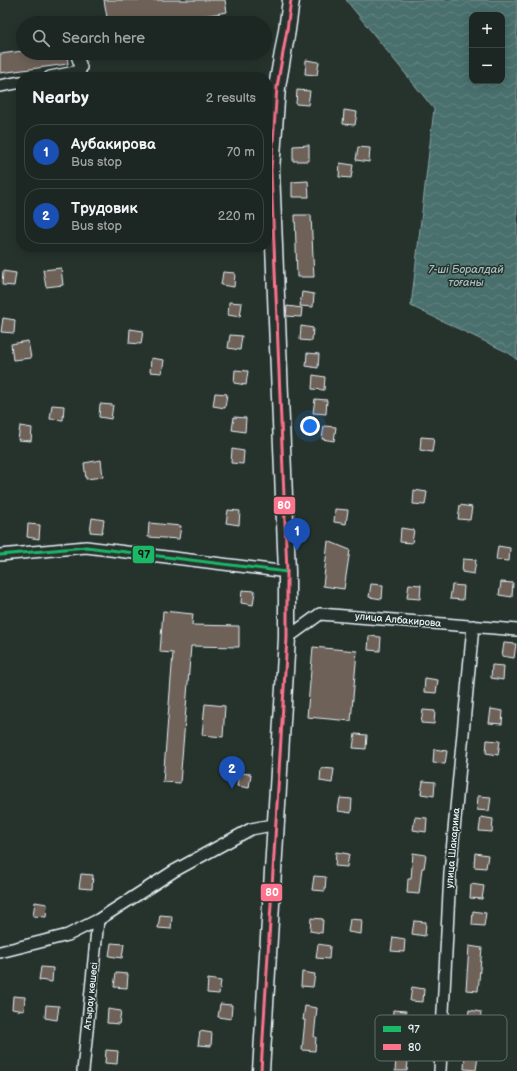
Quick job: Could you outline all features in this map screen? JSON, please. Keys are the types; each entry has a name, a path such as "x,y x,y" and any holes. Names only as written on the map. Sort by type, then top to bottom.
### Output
{"main road":[{"path":"272,156 277,87 287,30 290,0"},
{"path":"261,1071 287,638 287,572 272,195"}],"street":[{"path":"75,72 80,71 81,67 78,60"},
{"path":"0,86 16,83"},
{"path":"0,555 86,547 287,572"},
{"name":"улица Албакирова","path":"287,638 320,614 517,630"},
{"name":"улица Шакарима","path":"443,1015 450,873 473,626"},
{"path":"0,952 68,935 98,920 174,871 251,829 277,824"},
{"name":"Атырау көшесі","path":"83,1071 98,920"},
{"name":"улица Шакарима","path":"440,1071 441,1061"}],"water":[{"name":"7-ші Боралдай тоғаны","path":"346,0 517,0 517,360 509,353 411,306 434,109"}],"building":[{"path":"104,0 225,0 227,12 203,16 107,16"},
{"path":"16,52 16,60 68,60 68,64 0,73 0,54"},
{"path":"306,60 319,62 317,75 305,74"},
{"path":"297,90 310,91 308,105 296,104"},
{"path":"344,110 357,112 355,125 343,124"},
{"path":"309,145 309,161 293,161 293,146"},
{"path":"358,147 370,148 369,162 356,160"},
{"path":"340,163 353,165 351,178 339,177"},
{"path":"308,181 309,197 292,197 292,182"},
{"path":"295,215 311,215 314,277 297,277"},
{"path":"61,268 63,285 46,287 43,270"},
{"path":"3,271 16,273 14,286 2,285"},
{"path":"223,272 235,273 234,287 221,285"},
{"path":"302,292 314,294 313,307 300,306"},
{"path":"229,302 242,303 240,317 228,315"},
{"path":"287,306 302,308 301,317 286,316"},
{"path":"3,318 15,320 14,333 1,332"},
{"path":"301,326 313,328 312,341 300,340"},
{"path":"130,329 143,331 141,344 129,343"},
{"path":"230,335 242,336 240,350 228,348"},
{"path":"28,341 31,358 13,360 11,344"},
{"path":"307,353 319,354 318,368 306,366"},
{"path":"151,358 164,360 162,373 150,372"},
{"path":"235,370 248,371 246,385 234,383"},
{"path":"313,375 325,377 324,390 312,389"},
{"path":"215,393 227,394 225,408 213,406"},
{"path":"315,399 327,400 326,414 313,413"},
{"path":"100,404 113,405 111,419 99,417"},
{"path":"52,405 64,406 63,420 50,419"},
{"path":"234,417 246,418 245,432 232,430"},
{"path":"20,426 32,428 31,441 18,440"},
{"path":"324,426 336,427 334,441 322,439"},
{"path":"421,437 434,438 432,452 420,450"},
{"path":"232,449 244,451 243,464 231,463"},
{"path":"101,460 103,477 86,479 84,463"},
{"path":"414,490 427,492 425,505 413,504"},
{"path":"460,505 472,507 470,520 458,519"},
{"path":"335,509 348,510 346,524 334,522"},
{"path":"228,510 240,511 239,525 226,523"},
{"path":"92,518 104,520 102,533 90,532"},
{"path":"149,523 181,526 179,539 148,537"},
{"path":"28,524 40,525 39,539 27,537"},
{"path":"401,528 414,530 412,543 400,542"},
{"path":"328,541 350,550 344,589 323,586"},
{"path":"498,546 510,548 509,561 496,560"},
{"path":"463,559 476,560 474,574 462,572"},
{"path":"501,582 513,583 512,597 499,595"},
{"path":"371,584 383,585 382,599 369,597"},
{"path":"409,584 421,585 420,599 407,598"},
{"path":"452,585 464,586 463,600 450,599"},
{"path":"242,590 255,591 253,605 241,603"},
{"path":"163,611 193,614 192,625 239,626 239,647 191,646 180,783 163,782 173,653 160,652"},
{"path":"369,636 381,637 380,651 368,650"},
{"path":"504,643 516,644 514,658 502,656"},
{"path":"313,647 357,651 351,721 307,717"},
{"path":"492,665 504,666 503,680 491,678"},
{"path":"425,678 438,680 436,693 424,692"},
{"path":"205,704 225,706 223,737 202,735"},
{"path":"491,709 503,711 502,724 489,723"},
{"path":"423,710 435,711 434,724 421,723"},
{"path":"355,734 367,735 366,749 353,748"},
{"path":"487,740 500,741 498,755 486,753"},
{"path":"434,749 447,751 445,764 433,763"},
{"path":"321,768 334,769 332,783 320,781"},
{"path":"239,773 251,774 249,788 237,786"},
{"path":"423,781 435,782 434,796 421,794"},
{"path":"478,796 491,797 489,811 477,810"},
{"path":"340,798 352,799 351,813 338,811"},
{"path":"415,817 427,818 426,832 413,830"},
{"path":"481,817 493,819 492,832 479,831"},
{"path":"336,852 349,854 347,867 335,866"},
{"path":"413,853 426,855 424,868 422,868 419,894 407,893 408,879 411,879"},
{"path":"475,853 488,855 486,868 474,867"},
{"path":"81,874 93,875 92,889 79,888"},
{"path":"314,876 326,877 325,891 312,890"},
{"path":"471,884 484,886 482,899 470,898"},
{"path":"35,902 47,904 46,917 33,916"},
{"path":"473,911 486,913 484,926 472,925"},
{"path":"160,915 172,916 171,929 158,928"},
{"path":"311,918 323,919 322,933 310,931"},
{"path":"350,919 362,920 361,934 348,932"},
{"path":"414,921 426,922 425,936 412,934"},
{"path":"393,937 405,939 404,952 391,951"},
{"path":"111,943 124,944 122,958 109,956"},
{"path":"318,944 330,946 329,959 316,958"},
{"path":"469,946 482,948 478,991 466,990"},
{"path":"41,967 53,968 52,982 39,980"},
{"path":"302,972 315,974 313,987 301,986"},
{"path":"116,973 128,974 127,988 114,987"},
{"path":"208,979 221,981 219,994 207,993"},
{"path":"412,987 424,989 423,1002 410,1001"},
{"path":"13,996 25,997 24,1011 12,1009"},
{"path":"220,1004 232,1005 231,1019 218,1017"},
{"path":"46,1005 59,1006 57,1020 45,1018"},
{"path":"305,1006 317,1008 314,1037 316,1037 315,1051 302,1050"},
{"path":"108,1009 121,1011 119,1024 107,1023"},
{"path":"393,1010 406,1011 405,1015 393,1015"},
{"path":"469,1010 481,1012 481,1015 468,1015"},
{"path":"200,1031 212,1033 211,1046 198,1045"},
{"path":"106,1050 118,1051 117,1064 105,1063"},
{"path":"396,1061 408,1061 407,1071 395,1071"},
{"path":"465,1061 477,1061 476,1070 464,1069"}],"transit line":[{"name":"80","path":"272,156 277,87 291,0"},
{"name":"80","path":"261,1071 287,638 287,572 272,195"},
{"name":"97","path":"0,555 86,547 287,572"}],"place":[{"name":"Аубакирова","path":"297,551"},
{"name":"Трудовик","path":"232,789"}]}
